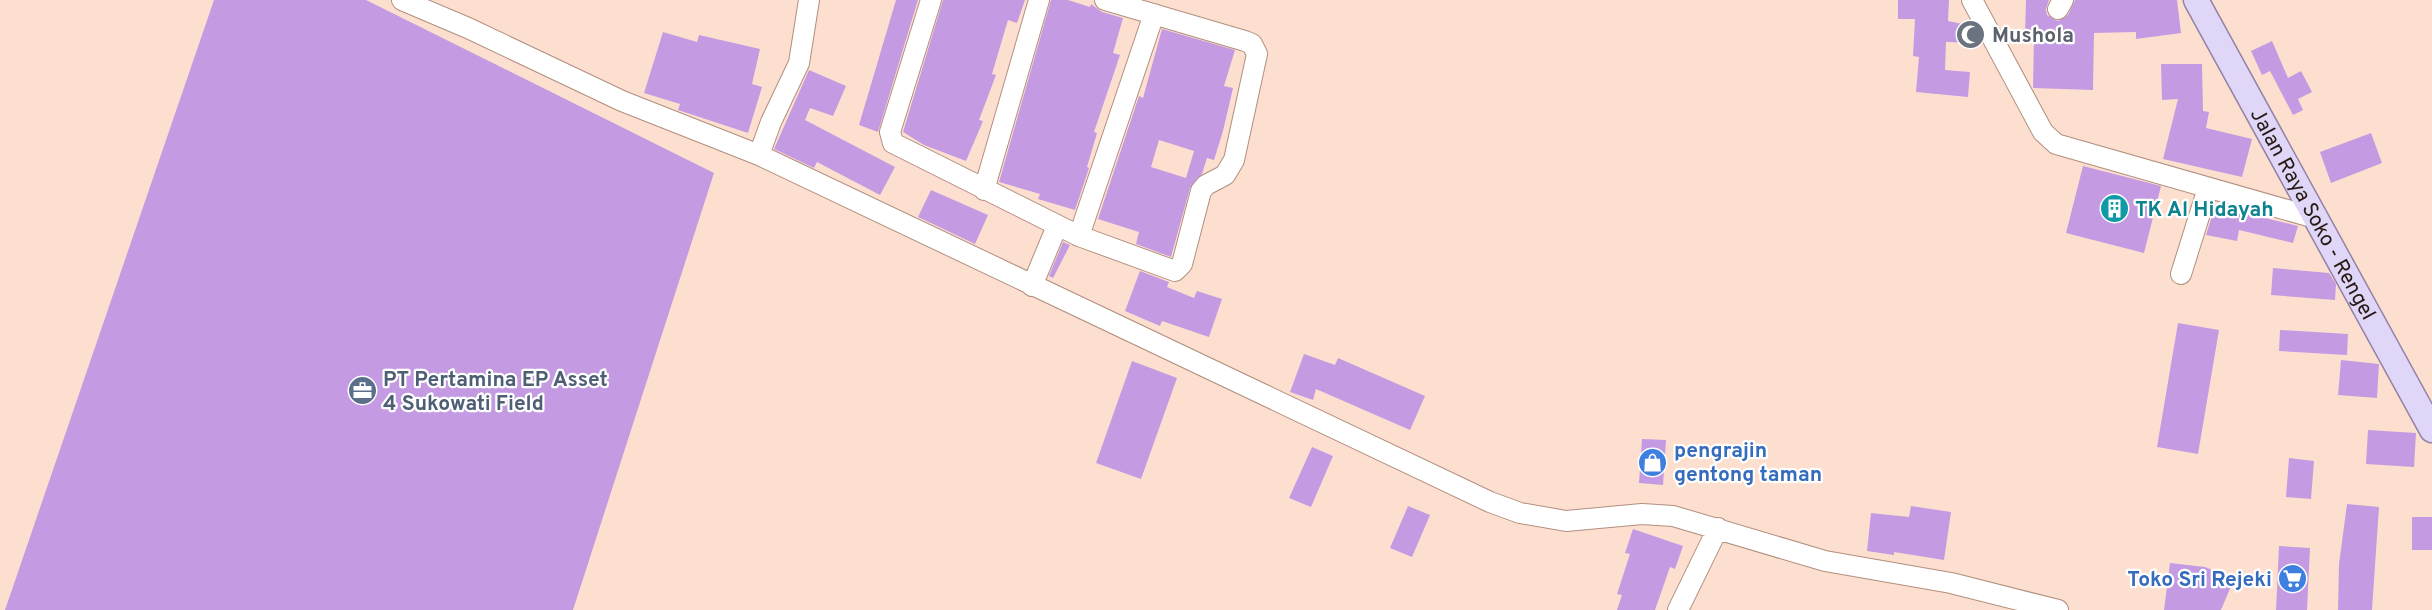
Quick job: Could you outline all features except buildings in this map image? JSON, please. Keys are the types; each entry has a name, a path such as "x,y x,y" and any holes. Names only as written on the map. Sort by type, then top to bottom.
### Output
{"main road":[{"name":"Jalan Raya Soko - Rengel","path":"2196,0 2431,426"}],"street":[{"path":"402,0 468,28 622,101 759,155 1490,502 1520,513 1566,521 1652,515 1673,516 1825,561 1951,583 2058,610"},
{"path":"759,155 771,122 799,63 809,0"},
{"path":"931,0 890,138 897,146 1079,236 1175,271 1182,264 1201,191 1206,185 1225,175 1234,160 1257,54 1255,49 1245,41 1105,0"},
{"path":"984,190 1039,0"},
{"path":"1972,0 2043,132 2056,144 2315,218"},
{"path":"1079,236 1154,14"},
{"path":"2181,274 2208,188"},
{"path":"1032,286 1057,226"},
{"path":"1678,610 1718,528"}],"place":[{"name":"Mushola","path":"1971,35"},
{"name":"TK Al Hidayah","path":"2114,209"},
{"name":"PT Pertamina EP Asset 4 Sukowati Field","path":"362,391"},
{"name":"pengrajin gentong taman","path":"1653,462"},
{"name":"Toko Sri Rejeki","path":"2293,579"}]}
